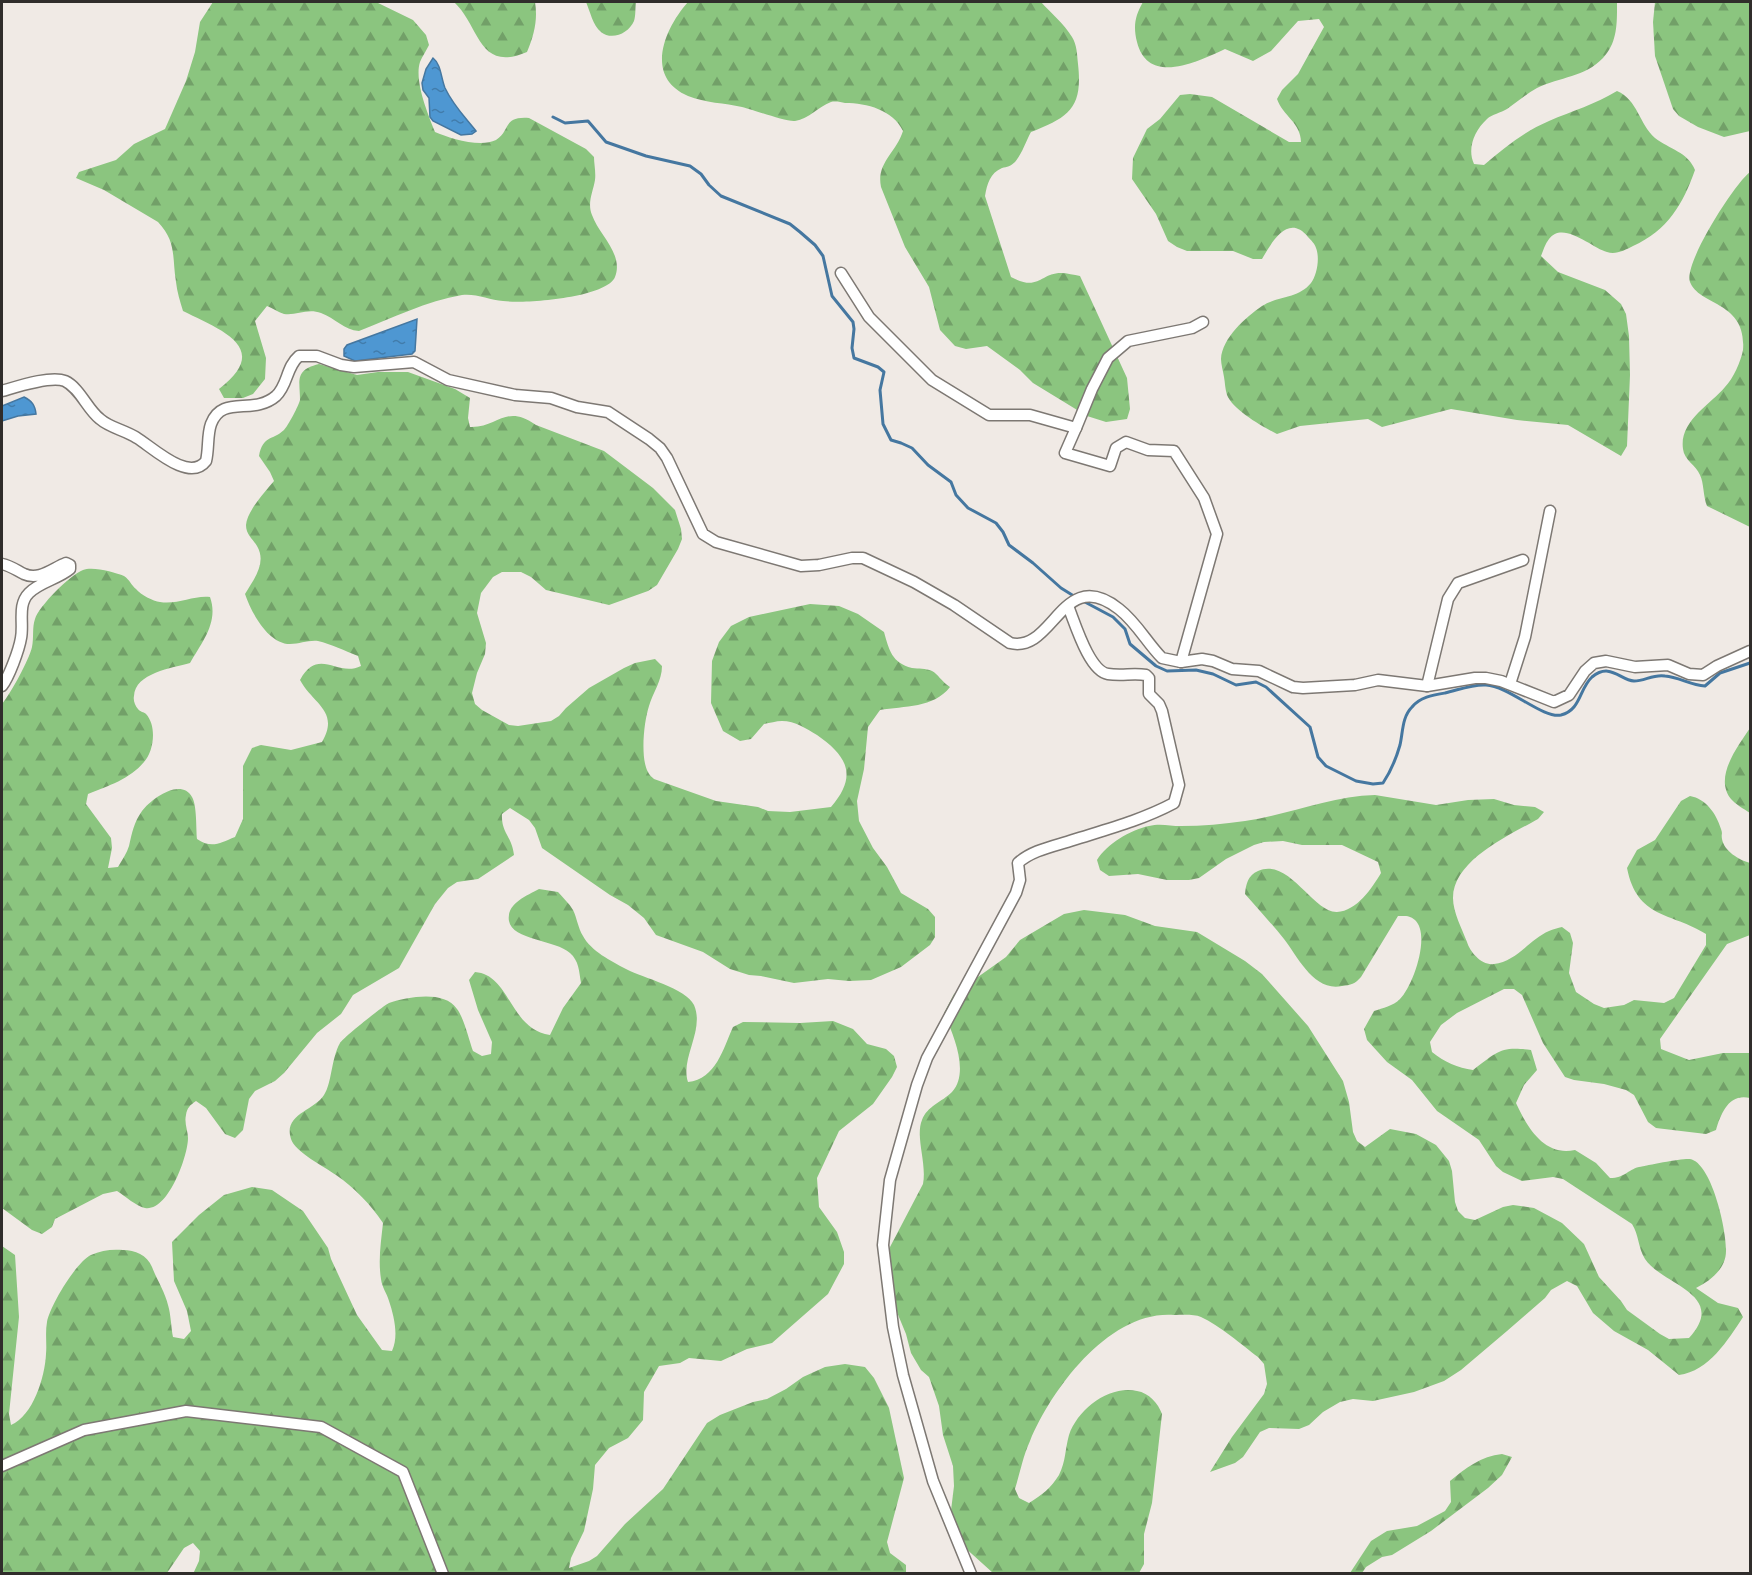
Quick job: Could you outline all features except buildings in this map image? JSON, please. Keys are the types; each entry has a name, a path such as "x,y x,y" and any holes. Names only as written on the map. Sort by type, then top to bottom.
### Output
{"street":[{"path":"841,273 869,316 932,380 989,415 1030,415 1076,428"},
{"path":"1181,662 1217,534 1204,498 1174,451 1148,450 1126,442 1116,448 1110,466 1065,453 1108,358 1128,341 1192,328 1203,322"},
{"path":"2,391 39,382 63,380 70,384 99,419 137,438 171,462 193,468 203,465 206,461 210,426 217,413 234,406 257,406 268,402 279,394 285,383 287,372 299,356 317,356 354,367 414,362 448,380 515,395 551,398 577,407 608,412 660,448 703,534 716,542 801,566 863,558 914,582 954,605 1010,643 1019,645 1036,640 1058,614 1086,596 1104,600 1128,617 1162,658 1181,662 1202,659 1232,669 1258,671 1293,687 1356,685 1378,680 1427,687 1475,678 1501,681 1554,702 1569,695 1585,670 1594,663 1606,662 1635,668 1668,665 1689,674 1703,675 1750,651"},
{"path":"1510,684 1525,637 1550,511"},
{"path":"1427,687 1448,599 1458,583 1523,560"},
{"path":"2,564 16,568 30,576 42,575 66,563 70,565 70,569 29,593 21,612 21,640 2,686"},
{"path":"971,1574 933,1481 897,1349 883,1245 888,1195 896,1158 927,1058 1016,893 1020,880 1018,863 1025,856 1050,847 1150,816 1174,803 1179,785 1162,711 1159,704 1149,694 1149,678 1146,675 1107,674 1098,671 1091,661 1070,605"},
{"path":"2,1466 84,1430 186,1411 321,1427 403,1472 443,1574"}],"green space":[{"path":"213,2 376,2 413,20 426,35 429,45 420,62 419,78 435,132 465,141 489,142 501,136 515,119 529,118 586,149 594,157 595,177 590,202 591,211 614,253 617,269 615,277 597,290 564,298 513,302 462,295 410,310 359,331 321,313 311,311 284,314 267,306 255,321 266,358 265,379 253,394 243,398 224,398 219,389 235,374 242,362 241,351 235,341 224,333 183,311 177,289 173,250 164,229 158,222 104,190 76,178 79,172 116,160 134,144 165,129 186,81 195,52 200,22"},
{"path":"454,2 535,2 535,27 527,52 511,57 489,52"},
{"path":"586,2 636,2 634,21 620,34 605,35 596,26"},
{"path":"688,2 1041,2 1065,28 1075,43 1078,91 1071,109 1055,121 1031,132 1015,162 998,170 992,176 985,196 1011,277 1028,283 1054,274 1080,276 1127,378 1130,409 1127,419 1106,422 1087,416 1033,383 1020,370 987,346 966,349 955,346 940,330 929,287 905,247 881,187 881,171 903,131 893,118 870,106 831,102 805,118 791,121 742,107 708,102 688,96 674,88 666,77 662,65 662,52 672,25"},
{"path":"1143,2 1617,2 1614,39 1603,58 1580,73 1537,88 1507,109 1489,117 1475,135 1471,152 1474,164 1484,165 1507,146 1532,130 1617,91 1630,100 1655,138 1688,159 1695,170 1673,215 1645,240 1624,250 1610,253 1578,237 1562,232 1549,239 1541,256 1558,272 1605,290 1621,304 1626,314 1630,375 1627,446 1621,456 1568,425 1517,420 1451,409 1382,427 1368,419 1300,426 1277,434 1257,423 1235,406 1227,395 1221,363 1222,351 1226,343 1242,322 1262,306 1294,295 1311,283 1315,276 1318,257 1315,247 1301,230 1294,228 1281,233 1262,259 1253,259 1233,251 1187,251 1177,247 1168,241 1156,214 1132,179 1133,158 1147,129 1160,119 1180,95 1190,94 1212,97 1289,142 1301,142 1298,130 1277,99 1282,90 1298,74 1324,27 1319,19 1298,21 1271,51 1253,61 1225,49 1188,64 1162,67 1151,63 1143,55 1137,42 1136,21"},
{"path":"1655,2 1750,2 1750,131 1724,137 1698,127 1679,116 1673,109 1655,56 1653,22"},
{"path":"1750,172 1750,527 1707,506 1700,475 1684,453 1683,439 1697,414 1728,384 1742,354 1742,334 1738,322 1730,313 1695,290 1690,282 1690,273 1694,259 1712,224 1733,191"},
{"path":"319,364 357,375 408,372 455,389 470,398 468,418 470,427 488,424 509,416 525,419 604,451 653,488 675,510 682,539 657,585 648,591 609,605 546,590 521,572 502,572 493,577 481,593 477,613 486,643 485,654 472,693 475,704 509,725 518,726 551,721 589,688 635,663 655,659 662,666 662,671 647,713 644,730 644,758 650,775 654,779 716,801 758,807 768,811 790,812 831,807 844,786 846,768 836,751 828,743 792,722 780,721 764,724 751,739 740,741 723,731 711,703 712,661 719,642 731,626 749,617 810,604 839,606 858,614 884,632 892,655 900,663 912,668 932,671 950,687 936,699 918,705 880,710 868,727 864,769 857,801 859,821 901,893 928,909 935,917 935,937 930,945 901,967 871,980 828,979 794,983 749,975 730,969 703,952 656,935 644,918 628,905 542,848 535,828 529,820 510,808 502,814 502,820 514,855 478,879 457,882 448,888 435,904 399,968 353,995 341,1014 317,1033 284,1073 275,1081 255,1091 249,1099 243,1130 235,1138 225,1134 206,1108 196,1101 186,1113 188,1138 185,1157 169,1192 161,1201 153,1207 145,1208 117,1191 103,1194 55,1219 52,1227 42,1234 32,1230 2,1208 2,704 30,653 33,644 34,622 38,613 63,584 77,573 87,569 98,569 124,576 147,597 166,603 210,597 211,623 190,663 147,677 136,688 135,705 146,714 152,725 153,738 150,752 138,768 125,777 88,794 86,804 111,838 112,848 108,868 118,867 123,859 135,823 142,811 159,796 174,789 187,791 194,801 197,839 212,844 235,837 243,819 243,766 252,748 261,745 291,750 322,742 327,731 328,723 323,708 300,680 307,670 314,665 321,664 352,669 361,666 358,656 323,642 290,644 275,639 256,618 245,594 258,571 261,559 257,546 247,532 247,520 257,502 274,481 259,456 261,449 266,441 284,430 293,415 300,400 299,382 302,373 305,369"},
{"path":"1750,728 1750,813 1731,799 1726,790 1725,781 1726,771 1734,752"},
{"path":"1375,795 1436,805 1494,799 1514,805 1535,807 1544,812 1538,819 1485,850 1462,872 1453,898 1456,915 1471,950 1481,961 1490,964 1509,959 1542,935 1562,927 1570,933 1573,943 1569,973 1576,992 1604,1008 1624,1005 1634,1000 1664,1003 1674,998 1706,945 1706,934 1657,912 1647,905 1632,885 1627,868 1637,850 1655,840 1681,801 1690,796 1706,804 1719,823 1723,843 1737,857 1750,863 1750,935 1727,944 1660,1039 1661,1049 1689,1060 1723,1053 1750,1053 1750,1098 1743,1097 1731,1101 1723,1111 1716,1130 1706,1134 1656,1128 1648,1122 1634,1095 1626,1090 1565,1077 1543,1043 1522,995 1514,989 1504,989 1457,1013 1441,1025 1430,1042 1432,1052 1441,1059 1473,1070 1499,1052 1512,1049 1531,1050 1537,1070 1524,1085 1516,1103 1531,1130 1546,1145 1554,1149 1575,1150 1596,1163 1610,1178 1619,1177 1639,1167 1665,1162 1690,1159 1698,1163 1705,1172 1717,1199 1726,1251 1720,1269 1707,1282 1696,1288 1718,1303 1738,1308 1743,1317 1717,1353 1700,1367 1679,1375 1648,1350 1614,1331 1593,1313 1577,1286 1567,1281 1551,1290 1507,1331 1461,1370 1444,1381 1414,1392 1373,1401 1353,1399 1340,1402 1323,1412 1309,1425 1299,1429 1269,1428 1260,1432 1243,1457 1235,1463 1210,1472 1232,1437 1264,1394 1267,1384 1264,1364 1230,1336 1201,1317 1184,1315 1150,1317 1128,1325 1106,1339 1086,1356 1068,1377 1053,1398 1030,1441 1015,1489 1019,1498 1029,1503 1056,1480 1061,1470 1073,1425 1079,1416 1096,1401 1106,1395 1126,1390 1141,1392 1149,1396 1162,1414 1152,1503 1144,1534 1144,1564 1139,1573 993,1573 952,1536 949,1527 954,1486 953,1466 943,1435 939,1406 929,1377 921,1370 911,1353 906,1334 889,1293 890,1247 923,1184 924,1168 920,1127 924,1115 952,1092 960,1074 958,1053 944,1013 954,994 1006,957 1020,940 1064,914 1084,910 1125,915 1155,926 1197,932 1245,961 1262,974 1308,1026 1343,1081 1349,1102 1353,1132 1357,1141 1365,1147 1390,1129 1416,1134 1436,1145 1449,1161 1455,1202 1458,1211 1465,1218 1475,1220 1503,1207 1513,1205 1534,1208 1562,1223 1584,1244 1599,1277 1627,1310 1660,1334 1669,1339 1689,1338 1699,1323 1701,1311 1697,1301 1688,1292 1653,1268 1645,1259 1632,1224 1563,1179 1553,1177 1522,1181 1503,1172 1496,1166 1479,1140 1437,1111 1412,1080 1387,1062 1367,1040 1364,1029 1374,1011 1400,999 1415,972 1421,948 1421,937 1415,920 1398,916 1361,977 1350,985 1332,986 1323,984 1308,972 1284,939 1245,894 1250,877 1258,871 1269,869 1290,878 1328,910 1344,911 1363,898 1373,885 1381,873 1378,862 1342,845 1302,845 1283,841 1254,845 1226,859 1199,878 1189,880 1167,880 1138,874 1109,876 1100,870 1097,860 1120,838 1149,826 1197,826 1245,821 1326,802"},
{"path":"539,889 558,892 573,910 580,930 587,941 602,955 626,969 682,993 694,1005 697,1024 687,1063 688,1082 698,1080 712,1069 733,1027 743,1022 833,1021 853,1029 867,1044 886,1049 894,1056 897,1067 873,1104 839,1131 817,1178 819,1207 837,1232 844,1252 844,1264 828,1294 772,1343 747,1349 721,1361 689,1358 680,1363 659,1366 644,1392 643,1420 628,1438 609,1448 595,1465 593,1489 584,1531 571,1558 569,1568 597,1556 625,1524 663,1489 707,1423 720,1415 767,1399 803,1377 825,1367 845,1364 865,1367 874,1378 889,1408 904,1478 887,1542 890,1553 906,1565 906,1573 193,1574 199,1561 200,1551 193,1543 184,1548 167,1573 2,1573 2,1246 15,1255 19,1317 9,1414 11,1425 26,1413 36,1395 45,1363 46,1326 49,1315 65,1285 85,1259 95,1253 111,1250 132,1251 144,1256 150,1263 165,1295 173,1337 184,1339 191,1331 187,1311 174,1281 172,1242 199,1215 224,1195 252,1187 272,1190 303,1211 328,1248 357,1315 382,1350 392,1351 395,1326 380,1272 383,1223 350,1185 298,1149 291,1139 291,1124 295,1118 324,1095 340,1043 389,1003 415,997 444,999 460,1013 473,1051 482,1056 491,1054 492,1042 478,1010 469,980 475,972 487,975 496,982 526,1023 536,1031 550,1035 563,1008 581,983 577,963 570,953 555,945 518,932 509,921 514,905"},
{"path":"1502,1454 1512,1457 1502,1475 1488,1488 1431,1531 1392,1555 1382,1557 1366,1567 1362,1573 1350,1573 1371,1541 1387,1531 1417,1526 1445,1511 1451,1502 1450,1481 1481,1460"}],"water":[{"path":"433,58 439,67 448,94 476,131 472,134 461,135 433,121 430,117 429,98 423,90 422,83 426,69"},
{"path":"417,319 415,351 412,354 355,361 344,356 344,349 347,345"},
{"path":"24,397 33,404 36,414 2,421 2,406"}],"waterway":[{"path":"553,117 565,123 588,121 606,142 646,156 690,166 701,174 721,196 790,224 815,245 823,256 832,296 853,322 854,358 878,367 884,372 880,390 883,424 891,440 912,448 928,465 951,482 956,495 968,508 996,523 1009,545 1061,588 1077,598"},
{"path":"1083,601 1113,617 1125,629 1130,644 1156,666 1167,671 1196,670 1213,674 1236,685 1256,682 1266,687 1310,727 1318,757 1326,766 1356,781 1373,784 1383,783 1400,745 1409,711 1415,704 1427,697 1471,686 1486,685 1505,691 1545,712 1561,715 1572,709 1592,677 1604,671 1610,671 1634,681 1661,676 1705,686 1720,673 1750,663"}]}
